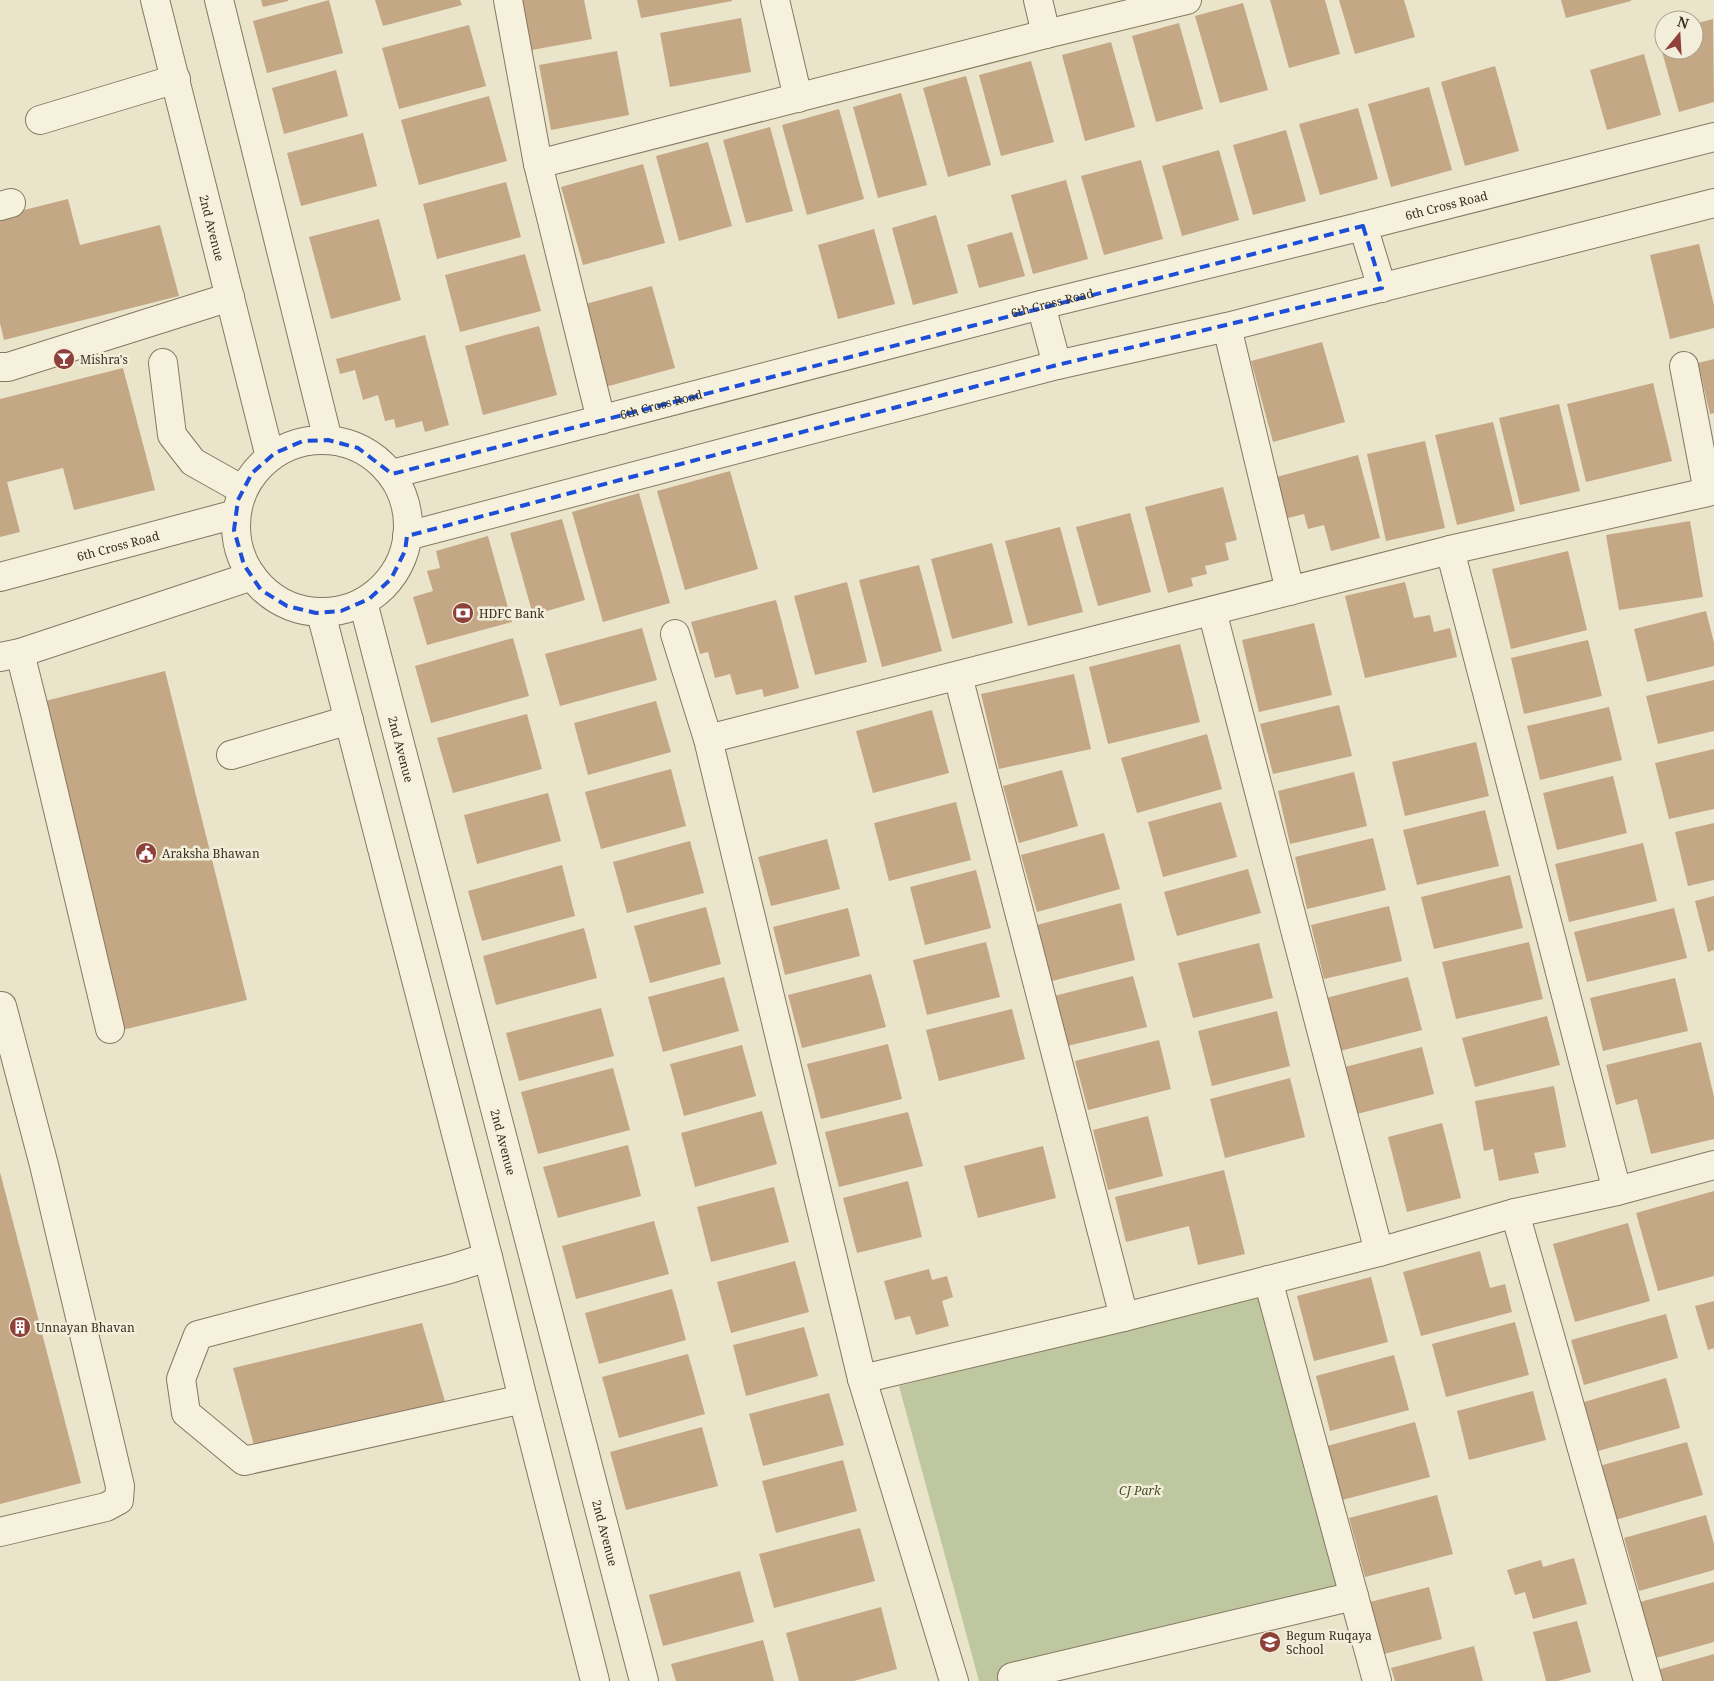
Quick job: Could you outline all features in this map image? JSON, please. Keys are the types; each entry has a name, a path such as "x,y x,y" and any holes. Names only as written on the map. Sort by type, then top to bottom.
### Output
{"street":[{"name":"2nd Avenue","path":"155,0 270,457"},
{"path":"219,0 328,440"},
{"path":"508,0 538,164 601,420"},
{"path":"775,0 798,98"},
{"path":"1038,0 1046,34"},
{"path":"538,164 1186,0"},
{"path":"40,120 176,79"},
{"name":"6th Cross Road","path":"392,474 1041,305 1714,137"},
{"path":"407,536 1057,365 1228,327 1714,204"},
{"path":"1363,226 1382,288"},
{"path":"0,367 8,367 230,297"},
{"path":"1041,305 1057,365"},
{"path":"1228,327 1290,591"},
{"path":"163,363 172,435 194,462 240,502"},
{"path":"708,739 1450,550 1711,503 1684,366"},
{"path":"328,440 358,448 383,465 399,481 408,519 405,552 391,579 369,599 342,611 322,613 287,606 261,590 244,565 234,530 240,502 252,473 270,457 303,441 328,440"},
{"name":"6th Cross Road","path":"0,577 240,502"},
{"path":"1450,550 1617,1191"},
{"path":"110,1029 35,713 10,655 252,576"},
{"name":"2nd Avenue","path":"363,602 644,1681"},
{"path":"1212,611 1379,1252"},
{"path":"322,613 595,1681"},
{"path":"675,634 708,739 862,1379 954,1681"},
{"path":"958,676 1124,1317"},
{"path":"231,755 349,720"},
{"path":"0,1006 2,1006 44,1165 120,1486 119,1500 106,1507 0,1532"},
{"path":"862,1379 1124,1317 1379,1252 1515,1213 1617,1191 1714,1165"},
{"path":"1515,1213 1648,1681"},
{"path":"488,1257 450,1269 198,1335 181,1379 186,1413 244,1461 523,1399"},
{"path":"1268,1280 1377,1681"},
{"path":"1012,1677 1354,1596"}],"highlighted area":[{"path":"1363,226 1382,288 1057,365 407,536 405,551 391,579 369,599 341,611 316,613 287,606 261,590 244,565 234,530 238,500 252,473 275,453 303,441 328,440 358,448 392,474"}],"green space":[{"name":"CJ Park","path":"1263,1295 1343,1604 1029,1681 979,1681 899,1386"}],"building":[{"path":"261,0 288,0 288,1 263,7"},
{"path":"329,0 343,53 267,73 253,21"},
{"path":"375,0 460,0 462,5 383,26"},
{"path":"511,0 584,0 592,39 521,52"},
{"path":"637,0 732,0 732,1 641,18"},
{"path":"1270,0 1325,0 1340,54 1289,68"},
{"path":"1339,0 1404,0 1415,37 1355,54"},
{"path":"1561,0 1631,0 1631,1 1566,18"},
{"path":"1243,3 1268,90 1220,103 1195,16"},
{"path":"741,18 751,72 670,87 660,33"},
{"path":"1713,19 1714,102 1679,112 1664,60 1704,60 1704,21"},
{"path":"1179,23 1203,109 1156,122 1132,36"},
{"path":"469,25 486,86 399,109 382,48"},
{"path":"1111,42 1135,127 1085,141 1062,55"},
{"path":"617,51 629,115 551,130 539,65"},
{"path":"1644,54 1661,115 1607,130 1590,70"},
{"path":"1031,61 1054,142 1001,156 979,75"},
{"path":"1495,66 1519,151 1465,166 1441,82"},
{"path":"336,70 348,116 284,134 272,88"},
{"path":"966,76 991,165 948,177 923,88"},
{"path":"1429,87 1452,170 1391,187 1368,104"},
{"path":"901,93 927,185 878,198 853,107"},
{"path":"489,96 507,161 419,185 401,120"},
{"path":"1358,108 1378,179 1320,195 1299,124"},
{"path":"839,109 864,199 807,215 782,125"},
{"path":"770,127 793,211 746,223 723,140"},
{"path":"1286,130 1306,201 1253,215 1233,145"},
{"path":"363,133 377,186 301,206 287,153"},
{"path":"708,142 732,226 679,241 656,156"},
{"path":"1219,150 1239,220 1182,236 1162,166"},
{"path":"1141,160 1163,239 1104,255 1081,176"},
{"path":"643,164 665,243 583,265 561,187"},
{"path":"1066,180 1088,259 1033,274 1011,195"},
{"path":"506,182 521,237 437,259 423,204"},
{"path":"68,199 80,245 160,225 179,296 4,340 0,323 0,216"},
{"path":"936,215 958,293 913,305 892,228"},
{"path":"379,219 401,300 331,319 309,237"},
{"path":"874,229 895,304 838,319 818,245"},
{"path":"1012,232 1025,276 979,288 967,245"},
{"path":"1699,244 1714,305 1714,328 1670,339 1650,255"},
{"path":"525,254 541,311 460,332 445,275"},
{"path":"652,286 675,368 605,387 582,305"},
{"path":"539,326 557,395 483,415 465,346"},
{"path":"425,335 449,425 425,432 422,421 396,428 394,419 385,421 378,395 363,400 355,370 340,374 336,359"},
{"path":"1322,342 1345,422 1273,442 1251,361"},
{"path":"1714,359 1714,413 1710,414 1698,363"},
{"path":"123,368 155,490 74,510 63,468 7,482 20,532 0,537 0,399"},
{"path":"1653,383 1672,461 1586,482 1567,404"},
{"path":"1559,404 1580,491 1520,505 1499,418"},
{"path":"1493,422 1515,511 1457,525 1435,435"},
{"path":"1425,441 1445,528 1386,541 1367,454"},
{"path":"1358,455 1380,538 1331,551 1324,525 1308,529 1304,514 1280,520 1269,479"},
{"path":"730,471 758,569 685,590 657,491"},
{"path":"1223,487 1237,540 1225,543 1229,560 1205,566 1207,574 1191,578 1193,586 1168,593 1145,507"},
{"path":"639,493 670,603 603,622 572,512"},
{"path":"1130,513 1151,592 1098,606 1076,527"},
{"path":"562,519 585,600 533,615 510,533"},
{"path":"1690,521 1703,597 1619,610 1606,535"},
{"path":"1060,527 1083,612 1028,626 1005,541"},
{"path":"488,536 512,622 427,645 413,597 433,591 427,571 440,568 436,551"},
{"path":"992,543 1013,623 952,639 931,559"},
{"path":"1568,551 1587,630 1511,649 1492,569"},
{"path":"919,565 942,651 882,667 859,580"},
{"path":"847,582 867,662 815,675 794,596"},
{"path":"1405,582 1414,618 1430,615 1434,632 1450,628 1457,657 1365,678 1345,596"},
{"path":"776,600 799,688 764,697 762,689 736,695 730,674 715,678 708,652 700,654 691,622"},
{"path":"1706,611 1714,643 1714,666 1647,682 1634,629"},
{"path":"1314,623 1332,695 1259,712 1242,640"},
{"path":"642,628 657,680 560,706 545,654"},
{"path":"513,638 529,696 431,723 415,666"},
{"path":"1588,640 1602,696 1524,714 1511,658"},
{"path":"1180,644 1200,722 1108,744 1089,667"},
{"path":"165,671 247,1000 122,1030 41,702"},
{"path":"1074,674 1091,749 999,769 981,694"},
{"path":"1714,680 1714,731 1658,744 1646,696"},
{"path":"656,701 671,752 588,775 574,723"},
{"path":"1339,705 1352,756 1273,774 1260,724"},
{"path":"1609,707 1622,760 1540,780 1527,726"},
{"path":"932,710 949,773 873,793 856,731"},
{"path":"527,714 542,769 453,793 437,738"},
{"path":"1207,734 1222,789 1137,813 1121,758"},
{"path":"1476,742 1489,796 1405,816 1392,762"},
{"path":"1714,749 1714,809 1669,819 1655,763"},
{"path":"671,769 686,826 601,849 585,792"},
{"path":"1062,770 1078,826 1019,843 1003,786"},
{"path":"1354,772 1367,826 1290,844 1278,791"},
{"path":"1613,776 1627,833 1557,850 1543,793"},
{"path":"548,793 561,841 477,864 464,815"},
{"path":"956,802 971,860 889,881 874,823"},
{"path":"1221,802 1237,857 1163,877 1148,822"},
{"path":"1485,810 1499,866 1417,885 1403,830"},
{"path":"1714,823 1714,880 1688,886 1675,832"},
{"path":"1104,833 1120,889 1037,912 1021,855"},
{"path":"1373,838 1386,890 1307,909 1295,857"},
{"path":"827,839 840,889 771,906 758,857"},
{"path":"690,841 704,893 627,913 613,862"},
{"path":"1643,843 1657,901 1569,922 1555,864"},
{"path":"562,865 575,916 482,941 468,891"},
{"path":"1248,869 1261,913 1177,936 1164,892"},
{"path":"976,870 991,928 925,945 910,887"},
{"path":"1510,875 1523,928 1434,949 1421,897"},
{"path":"1714,896 1714,950 1708,952 1695,901"},
{"path":"1121,903 1135,960 1052,981 1037,925"},
{"path":"1389,906 1402,961 1324,979 1311,925"},
{"path":"706,907 721,964 650,983 634,926"},
{"path":"848,908 860,956 785,975 773,927"},
{"path":"1674,908 1687,958 1587,982 1574,932"},
{"path":"584,928 597,978 496,1005 483,956"},
{"path":"986,942 1000,997 927,1015 913,960"},
{"path":"1529,942 1543,999 1456,1019 1442,962"},
{"path":"1259,943 1273,998 1193,1018 1178,963"},
{"path":"871,974 886,1027 802,1048 788,995"},
{"path":"1133,976 1147,1027 1067,1046 1054,996"},
{"path":"724,977 739,1031 663,1052 648,997"},
{"path":"1408,977 1422,1030 1340,1051 1326,998"},
{"path":"1675,978 1688,1031 1603,1051 1590,998"},
{"path":"601,1008 614,1056 519,1081 506,1033"},
{"path":"1012,1009 1025,1059 939,1081 926,1030"},
{"path":"1277,1011 1290,1066 1212,1086 1198,1031"},
{"path":"1547,1016 1560,1065 1475,1087 1462,1038"},
{"path":"1159,1040 1171,1089 1088,1110 1075,1061"},
{"path":"1701,1042 1714,1097 1714,1139 1651,1154 1637,1099 1616,1105 1606,1065"},
{"path":"888,1044 902,1099 821,1119 807,1064"},
{"path":"742,1045 756,1096 684,1116 670,1064"},
{"path":"1422,1047 1434,1094 1357,1114 1345,1067"},
{"path":"613,1068 630,1130 538,1154 521,1092"},
{"path":"1290,1078 1305,1137 1225,1158 1210,1099"},
{"path":"1554,1086 1566,1147 1534,1153 1539,1173 1499,1181 1493,1149 1484,1151 1475,1101"},
{"path":"762,1111 777,1164 695,1187 681,1133"},
{"path":"908,1112 923,1166 839,1187 825,1132"},
{"path":"1148,1116 1163,1176 1108,1190 1093,1130"},
{"path":"1442,1123 1461,1198 1407,1212 1388,1137"},
{"path":"628,1145 641,1196 558,1218 543,1167"},
{"path":"1043,1146 1056,1198 978,1218 964,1166"},
{"path":"1224,1170 1245,1254 1198,1265 1189,1226 1126,1242 1115,1197"},
{"name":"Unnayan Bhavan","path":"0,1172 81,1483 0,1504"},
{"path":"908,1181 922,1237 857,1253 843,1198"},
{"path":"774,1187 789,1242 711,1262 697,1207"},
{"path":"1714,1191 1714,1276 1658,1291 1636,1213"},
{"path":"654,1221 669,1274 576,1299 562,1246"},
{"path":"1628,1223 1650,1301 1575,1322 1553,1244"},
{"path":"1480,1251 1490,1288 1505,1284 1512,1312 1421,1336 1403,1272"},
{"path":"795,1261 809,1312 731,1333 717,1282"},
{"path":"929,1269 932,1280 947,1276 953,1297 942,1301 949,1326 916,1335 910,1316 895,1320 884,1281"},
{"path":"1371,1277 1388,1342 1314,1361 1297,1296"},
{"path":"672,1289 686,1340 599,1364 585,1313"},
{"path":"1714,1301 1714,1348 1708,1350 1695,1306"},
{"path":"1666,1314 1678,1358 1584,1385 1571,1340"},
{"path":"1515,1322 1529,1375 1446,1397 1432,1344"},
{"path":"422,1323 446,1405 255,1449 233,1368"},
{"path":"804,1327 818,1376 746,1396 733,1345"},
{"path":"688,1354 705,1414 619,1438 602,1377"},
{"path":"1394,1355 1409,1410 1330,1431 1316,1376"},
{"path":"1666,1378 1680,1428 1598,1451 1584,1402"},
{"path":"1533,1391 1546,1440 1469,1460 1457,1411"},
{"path":"829,1393 844,1445 763,1466 749,1414"},
{"path":"1415,1422 1430,1477 1342,1500 1327,1446"},
{"path":"702,1427 718,1486 626,1510 610,1452"},
{"path":"1687,1442 1703,1495 1615,1520 1599,1466"},
{"path":"843,1460 857,1511 776,1533 762,1481"},
{"path":"1437,1495 1453,1554 1365,1577 1349,1518"},
{"path":"1706,1515 1714,1544 1714,1570 1639,1591 1624,1538"},
{"path":"860,1528 875,1581 774,1608 759,1554"},
{"path":"1574,1558 1587,1604 1533,1619 1525,1592 1515,1595 1507,1570 1541,1560 1543,1567"},
{"path":"740,1571 754,1622 663,1646 649,1595"},
{"path":"1714,1582 1714,1642 1656,1658 1640,1602"},
{"path":"1429,1587 1442,1639 1384,1654 1370,1602"},
{"path":"881,1607 897,1669 854,1681 799,1681 786,1633"},
{"path":"1577,1621 1591,1672 1558,1681 1546,1681 1533,1632"},
{"path":"763,1640 774,1681 676,1681 671,1664"},
{"path":"1474,1646 1483,1681 1395,1681 1391,1668"},
{"path":"1714,1654 1714,1681 1660,1681 1657,1670"}],"place":[{"name":"Mishra's","path":"64,359"},
{"name":"HDFC Bank","path":"463,613"},
{"name":"Araksha Bhawan","path":"146,853"},
{"name":"Unnayan Bhavan","path":"20,1327"},
{"name":"Begum Ruqaya School","path":"1270,1642"}]}
